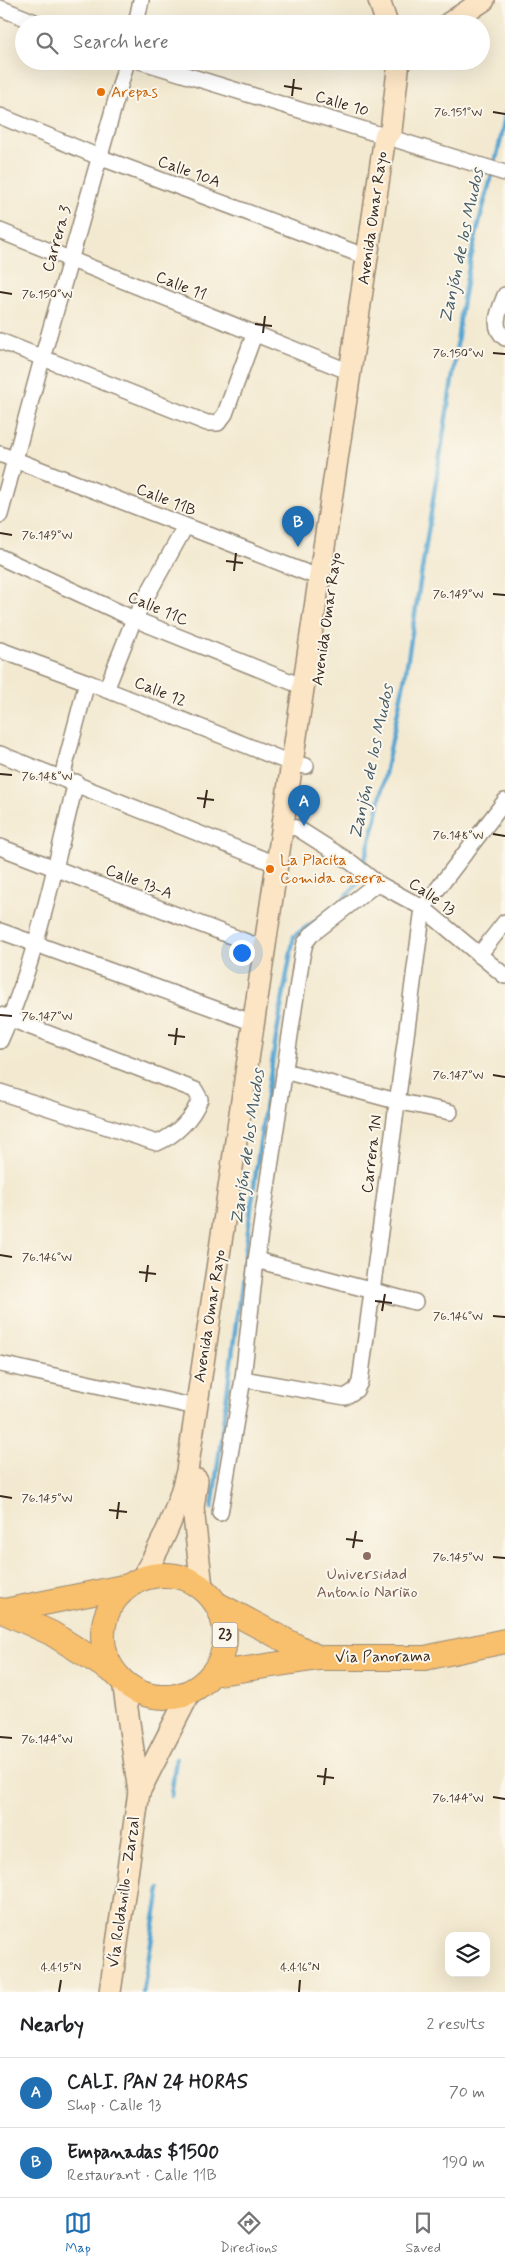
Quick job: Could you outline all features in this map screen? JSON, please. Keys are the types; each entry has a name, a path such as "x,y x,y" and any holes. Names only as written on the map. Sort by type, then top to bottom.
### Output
{"main road":[{"name":"23","path":"167,1574 185,1578 210,1596 224,1622 225,1640 221,1658 212,1674 202,1684 190,1692 178,1696 155,1697 133,1689 119,1677 58,1637 2,1611 167,1574"},
{"path":"119,1677 106,1656 103,1636 106,1617 115,1600 135,1582"},
{"name":"Vía Panorama","path":"210,1596 318,1658"},
{"name":"Vía Panorama","path":"212,1674 318,1658 425,1658 505,1641"}],"street":[{"path":"138,15 141,0"},
{"path":"379,0 383,15"},
{"path":"462,15 484,0"},
{"path":"0,8 18,15"},
{"name":"Carrera 3","path":"0,515 42,359 124,70"},
{"name":"Calle 10","path":"171,70 391,135 497,170"},
{"path":"391,135 398,70"},
{"name":"Calle 10A","path":"0,116 99,157 367,256"},
{"name":"Avenida Omar Rayo","path":"299,765 304,687 350,372 367,256 391,135"},
{"name":"Avenida Omar Rayo","path":"210,1596 193,1508 391,135"},
{"name":"Calle 11","path":"0,232 350,372"},
{"path":"505,295 496,322 497,330 505,338"},
{"path":"0,341 207,423 218,423 225,414 254,335"},
{"name":"Calle 11B","path":"0,454 320,578"},
{"path":"106,690 134,619 185,527"},
{"name":"Calle 11C","path":"0,557 134,619 304,687"},
{"name":"Calle 12","path":"0,650 299,765"},
{"path":"0,1041 5,1016 34,944 54,868 87,682"},
{"path":"0,754 278,864"},
{"path":"423,908 505,801"},
{"name":"Avenida Omar Rayo","path":"135,1582 163,1541 179,1504 187,1471 278,864 290,827"},
{"name":"Calle 13","path":"290,827 352,863 377,883 423,908 505,976"},
{"name":"Calle 13-A","path":"0,847 265,949"},
{"path":"220,1513 243,1378 256,1260 305,943 311,935 377,883"},
{"name":"Carrera 1N","path":"243,1378 345,1397 356,1390 360,1382 423,908"},
{"path":"480,955 505,922"},
{"path":"0,931 254,1023"},
{"path":"0,1092 157,1143 177,1132 196,1108 200,1099 195,1090 5,1016"},
{"path":"284,1071 396,1101 450,1112"},
{"path":"256,1260 415,1302"},
{"path":"0,1364 196,1408"},
{"name":"Vía Roldanillo - Zarzal","path":"110,1992 139,1792 119,1677"},
{"name":"Vía Roldanillo - Zarzal","path":"139,1792 190,1692"}],"waterway":[{"name":"Zanjón de los Mudos","path":"212,1508 259,1150 294,936 339,904 357,884 376,818 405,677 466,283 505,114"},
{"name":"Zanjón de los Mudos","path":"171,1796 176,1759"},
{"name":"Zanjón de los Mudos","path":"143,1992 160,1889"}],"place":[{"name":"Arepas","path":"101,92"},
{"name":"Empanadas $1500","path":"298,547"},
{"name":"CALI. PAN 24 HORAS","path":"304,826"},
{"name":"La Placita Comida casera","path":"270,869"},
{"name":"Universidad Antonio Nariño","path":"367,1556"}]}
